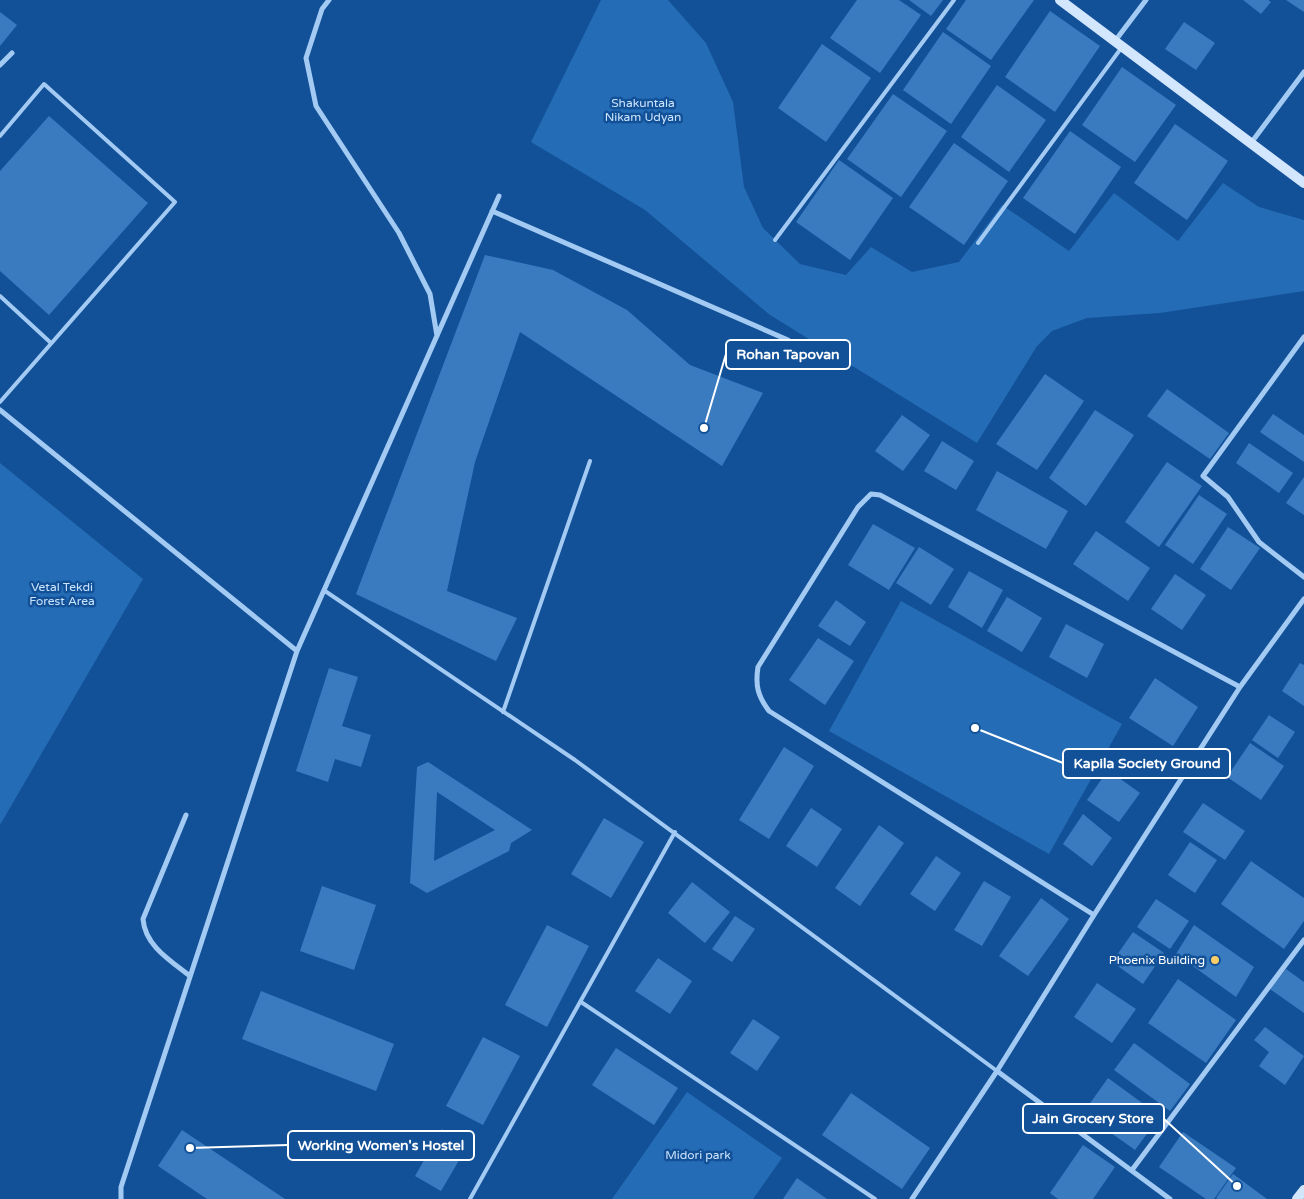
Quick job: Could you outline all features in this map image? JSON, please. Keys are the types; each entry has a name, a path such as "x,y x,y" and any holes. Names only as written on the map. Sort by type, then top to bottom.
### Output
{"street":[{"path":"329,0 322,9 306,58 316,106 399,233 430,294 437,337"},
{"path":"1060,0 1304,183"},
{"path":"1119,44 1146,0"},
{"path":"0,65 12,53"},
{"path":"1251,144 1304,72"},
{"path":"121,1199 121,1187 298,651 499,196"},
{"path":"492,211 788,340"},
{"path":"1304,337 1203,476 1228,497 1260,542 1304,576"},
{"path":"0,410 298,651"},
{"path":"1094,915 769,711 756,690 758,667 858,507 871,494 880,496 1240,687"},
{"path":"912,1199 998,1071 1094,915 1240,687 1304,599"},
{"path":"186,816 143,919 144,932 159,952 190,976"},
{"path":"1132,1170 1304,940"},
{"path":"998,1071 1170,1199"},
{"path":"1297,1199 1304,1190"}],"lane":[{"path":"775,240 954,0"},
{"path":"978,243 1119,44"},
{"path":"0,136 44,84 174,202 0,402"},
{"path":"0,296 52,343"},
{"path":"503,712 590,461"},
{"path":"324,591 503,712 675,832 998,1071"},
{"path":"471,1199 675,832"},
{"path":"581,1002 875,1199"}],"green space":[{"name":"Shakuntala Nikam Udyan","path":"601,0 668,0 706,43 733,102 744,187 763,228 800,264 846,275 871,247 912,272 959,262 1002,205 1069,251 1114,193 1178,241 1223,183 1259,207 1304,220 1304,291 1160,313 1087,318 1052,331 1037,346 977,443 770,315 645,210 531,142"},
{"name":"Vetal Tekdi Forest Area","path":"0,463 143,579 0,825"},
{"path":"901,601 1122,724 1049,854 829,731"},
{"name":"Midori park","path":"687,1092 782,1158 753,1199 612,1199"}],"building":[{"path":"857,0 899,0 921,15 880,73 830,38"},
{"path":"909,0 943,0 931,16"},
{"path":"966,0 1034,0 991,60 946,29"},
{"path":"1243,0 1268,0 1271,2 1261,14"},
{"path":"1286,0 1304,0 1304,12"},
{"path":"1050,11 1100,46 1055,112 1005,77"},
{"path":"0,12 17,25 0,46"},
{"path":"1184,22 1215,43 1196,70 1165,49"},
{"path":"943,32 991,66 951,124 903,90"},
{"path":"822,44 871,78 826,142 778,108"},
{"path":"1122,67 1176,105 1135,162 1082,125"},
{"path":"997,85 1046,120 1009,172 961,137"},
{"path":"893,94 947,131 901,197 847,159"},
{"path":"49,116 148,203 49,315 0,271 0,171"},
{"path":"1175,124 1228,161 1187,220 1134,183"},
{"path":"1070,131 1121,167 1075,234 1023,198"},
{"path":"954,143 1008,181 964,245 909,207"},
{"path":"839,160 893,198 850,260 796,222"},
{"path":"485,255 553,270 627,310 690,365 763,393 722,466 520,332 475,462 447,591 517,618 496,661 356,594"},
{"path":"1045,374 1084,401 1037,470 996,444"},
{"path":"1167,389 1229,433 1210,459 1147,416"},
{"path":"1095,410 1134,435 1086,506 1049,478"},
{"path":"1273,414 1304,435 1304,462 1260,432"},
{"path":"902,415 930,435 903,471 875,451"},
{"path":"942,441 974,461 956,490 924,471"},
{"path":"1249,443 1293,473 1279,493 1236,463"},
{"path":"1167,462 1202,486 1159,547 1125,522"},
{"path":"997,471 1068,511 1046,549 976,510"},
{"path":"1304,477 1304,515 1286,503"},
{"path":"1199,495 1227,514 1193,564 1165,545"},
{"path":"873,524 915,548 889,590 848,565"},
{"path":"1228,527 1260,548 1231,590 1200,569"},
{"path":"1096,531 1150,568 1128,601 1073,564"},
{"path":"919,547 954,569 931,605 896,583"},
{"path":"969,571 1003,590 982,628 948,607"},
{"path":"1175,574 1206,595 1182,630 1151,609"},
{"path":"1007,597 1042,618 1022,652 987,631"},
{"path":"836,600 866,622 850,646 818,626"},
{"path":"1066,624 1104,644 1087,678 1049,657"},
{"path":"818,638 854,661 825,705 789,680"},
{"path":"1300,663 1304,665 1304,706 1282,691"},
{"path":"329,668 358,677 342,726 371,735 361,767 335,759 328,782 296,771"},
{"path":"1155,678 1198,707 1173,746 1129,718"},
{"path":"1269,715 1295,732 1278,758 1252,740"},
{"path":"1250,743 1284,766 1261,800 1227,777"},
{"path":"784,747 814,766 769,839 739,820"},
{"path":"428,762 532,830 511,843 509,851 427,893 410,883 417,767","holes":["437,792 495,830 434,861"]},
{"path":"1108,770 1140,793 1119,822 1087,800"},
{"path":"1203,803 1245,831 1225,860 1183,832"},
{"path":"811,808 842,829 817,867 786,846"},
{"path":"1083,814 1112,838 1092,866 1063,844"},
{"path":"604,818 644,842 611,898 571,874"},
{"path":"879,825 904,843 860,906 835,888"},
{"path":"1190,842 1217,860 1195,893 1168,875"},
{"path":"936,856 961,873 935,911 910,894"},
{"path":"1251,861 1304,898 1304,921 1284,949 1221,904"},
{"path":"984,881 1011,897 982,946 954,930"},
{"path":"692,882 730,912 705,943 668,913"},
{"path":"322,886 376,905 354,970 300,951"},
{"path":"1041,898 1069,919 1028,976 999,956"},
{"path":"1156,899 1189,921 1170,949 1137,927"},
{"path":"735,916 755,929 732,962 712,949"},
{"path":"547,925 589,946 547,1027 505,1005"},
{"name":"Phoenix Building","path":"1194,925 1254,967 1236,997 1176,954"},
{"path":"1133,932 1164,953 1143,984 1112,962"},
{"path":"658,958 692,981 670,1014 635,991"},
{"path":"1286,969 1304,982 1304,1013 1270,989"},
{"path":"1178,979 1236,1020 1206,1063 1148,1023"},
{"path":"1097,983 1136,1009 1112,1043 1074,1017"},
{"path":"261,991 394,1044 376,1091 242,1039"},
{"path":"753,1019 780,1037 757,1071 730,1053"},
{"path":"1265,1027 1304,1056 1285,1085 1259,1066 1269,1052 1254,1040"},
{"path":"483,1037 520,1056 483,1125 446,1106"},
{"path":"1134,1043 1190,1084 1170,1111 1114,1070"},
{"path":"616,1048 678,1088 654,1125 592,1085"},
{"path":"1108,1078 1160,1116 1135,1150 1083,1113"},
{"path":"851,1093 930,1148 902,1189 822,1135"},
{"path":"442,1129 468,1145 441,1191 415,1176"},
{"path":"182,1130 285,1199 207,1199 158,1166"},
{"path":"1183,1132 1236,1168 1214,1199 1206,1199 1159,1167"},
{"path":"1083,1145 1115,1167 1093,1199 1058,1199 1050,1193"},
{"path":"1233,1174 1267,1199 1216,1198"},
{"path":"797,1178 827,1199 783,1199"}],"place":[{"name":"Rohan Tapovan","path":"704,428"},
{"name":"Kapila Society Ground","path":"975,728"},
{"name":"Phoenix Building","path":"1215,960"},
{"name":"Working Women's Hostel","path":"190,1148"},
{"name":"Jain Grocery Store","path":"1237,1186"}]}
